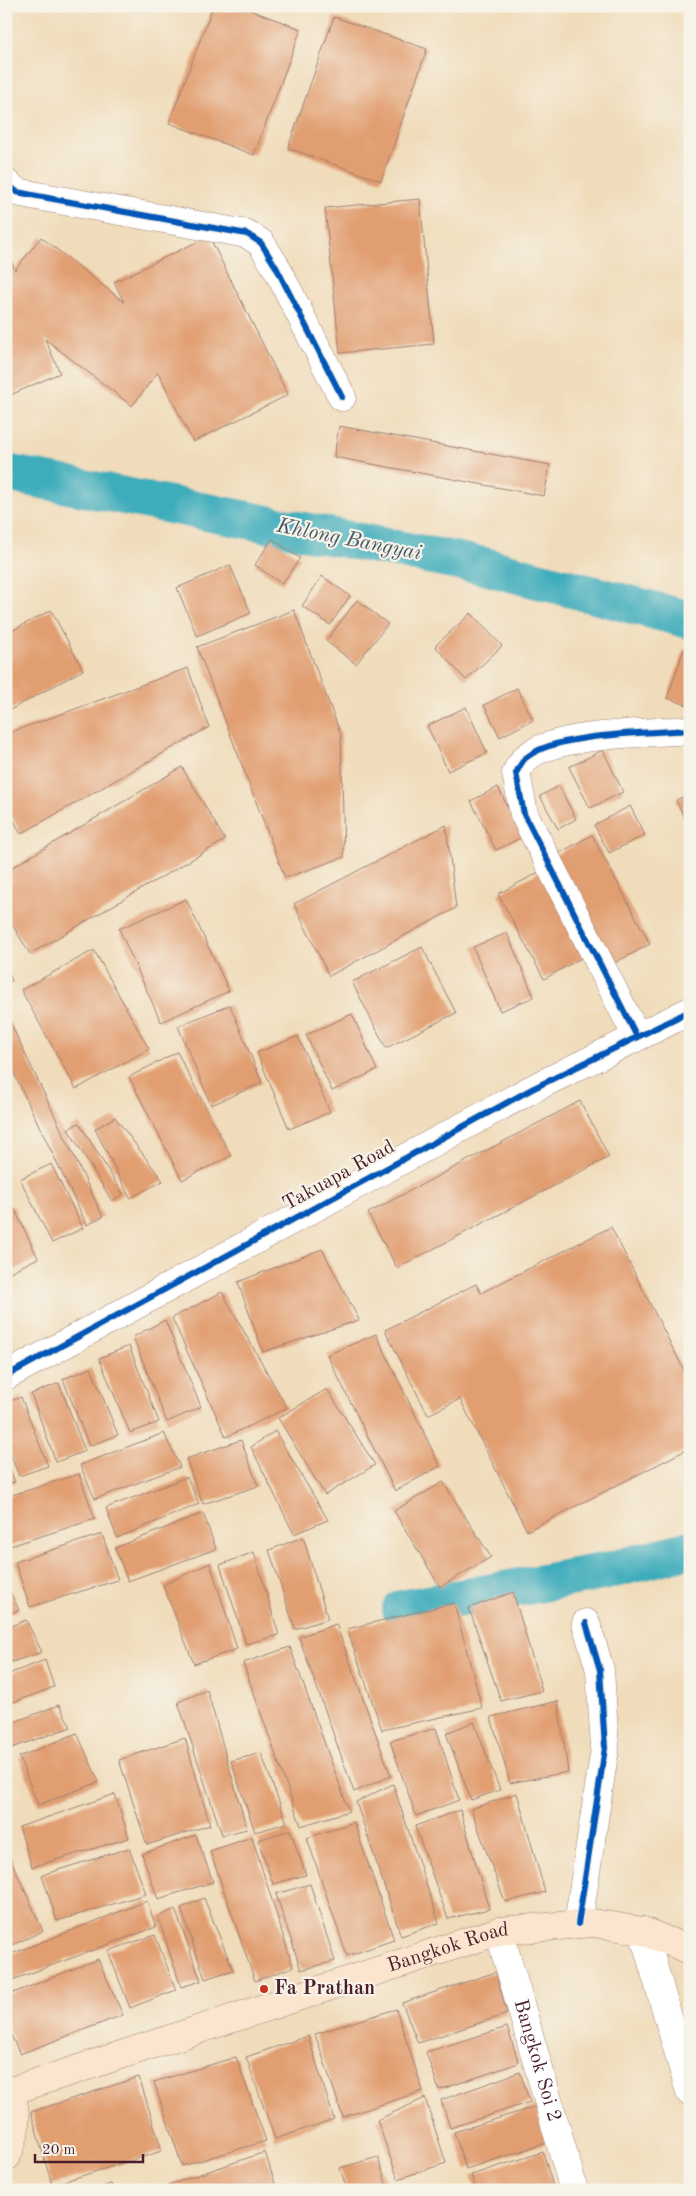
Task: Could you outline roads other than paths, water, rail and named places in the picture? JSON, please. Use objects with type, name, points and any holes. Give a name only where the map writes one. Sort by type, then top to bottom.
[{"type":"main road","name":"Bangkok Road","points":[[6,2157],[14,2142],[16,2116],[11,2091],[500,1931],[593,1923],[643,1932],[690,1950]]},
{"type":"street","points":[[6,183],[16,192],[248,234],[261,243],[276,267],[342,397]]},
{"type":"street","points":[[637,1037],[524,814],[516,773],[526,757],[542,748],[581,739],[690,730]]},
{"type":"street","name":"Takuapa Road","points":[[6,1376],[524,1094],[690,1011]]},
{"type":"street","points":[[578,1924],[605,1748],[600,1670],[586,1623]]},
{"type":"street","name":"Bangkok Soi 2","points":[[500,1931],[574,2190]]},
{"type":"street","points":[[643,1932],[690,2092]]},
{"type":"waterway","name":"Khlong Bangyai","points":[[6,473],[484,566],[690,620]]},
{"type":"waterway","points":[[401,1609],[607,1571],[690,1549]]},
{"type":"place","name":"Fa Prathan","points":[[264,1989]]}]
